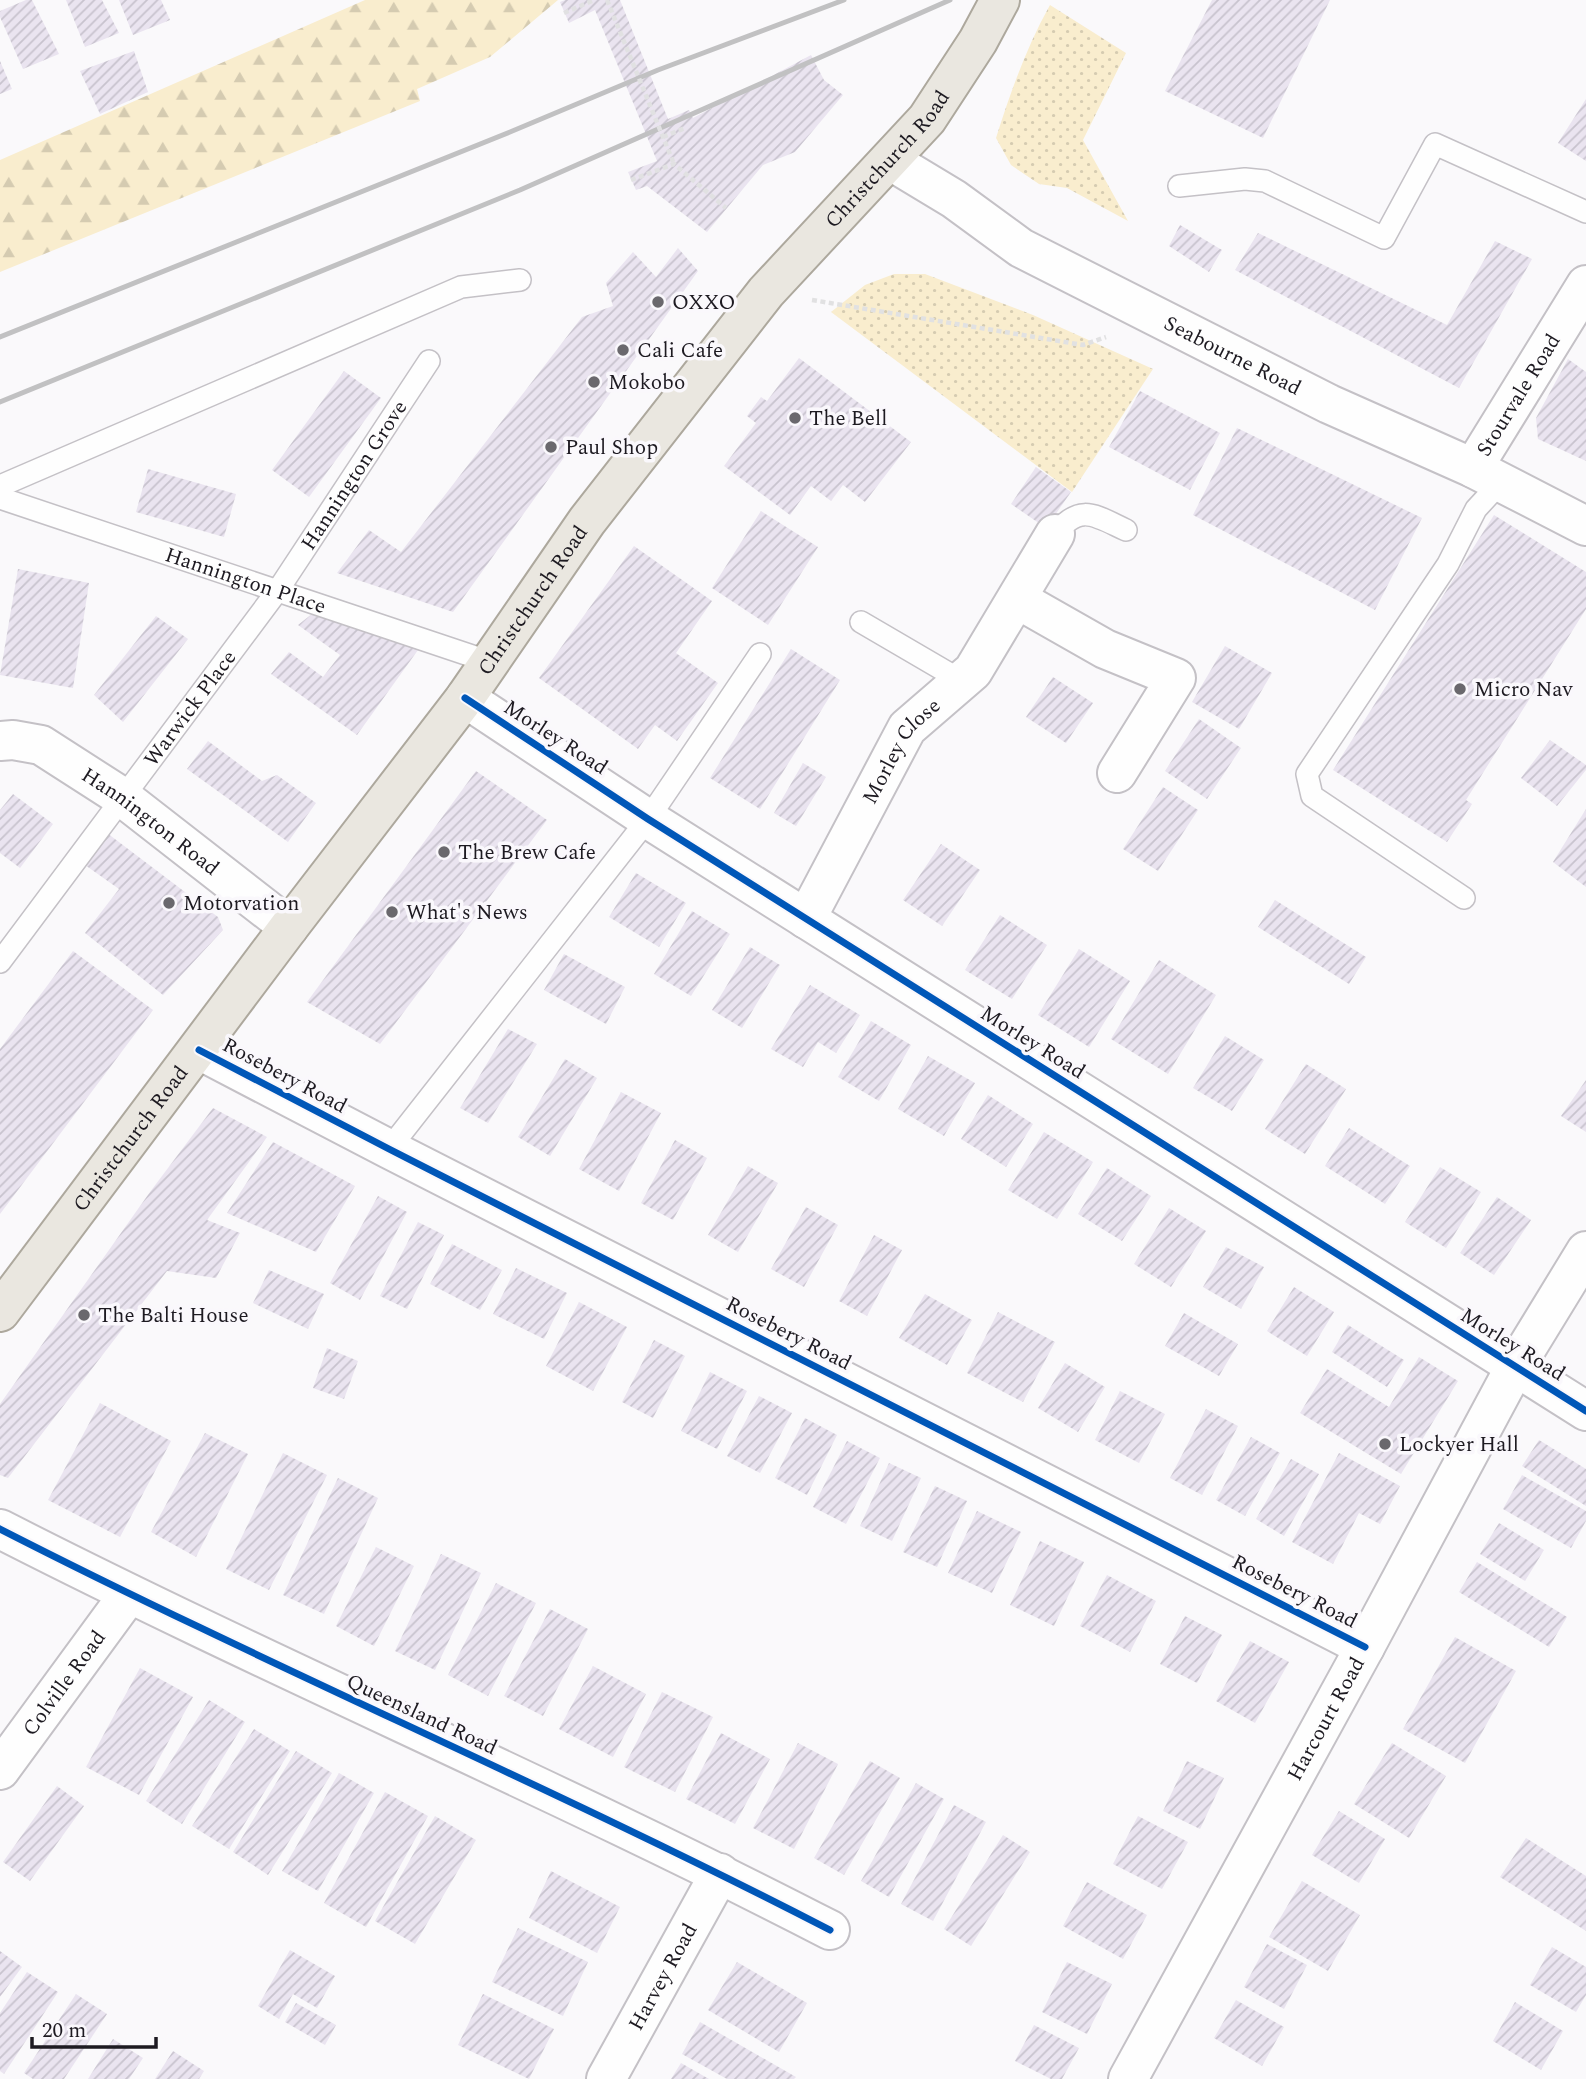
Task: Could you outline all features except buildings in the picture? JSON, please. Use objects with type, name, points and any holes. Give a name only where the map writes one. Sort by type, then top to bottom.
[{"type":"main road","name":"Christchurch Road","points":[[0,1312],[465,698],[587,521],[766,292],[891,161],[927,119],[978,41],[1000,0]]},
{"type":"street","name":"Seabourne Road","points":[[891,161],[954,199],[1021,248],[1329,404],[1487,476],[1586,526]]},
{"type":"street","name":"Stourvale Road","points":[[1487,476],[1586,285]]},
{"type":"street","name":"Morley Close","points":[[806,919],[907,728],[974,671],[1055,534]]},
{"type":"street","points":[[1017,598],[1105,649],[1176,678],[1118,773]]},
{"type":"street","name":"Morley Road","points":[[465,698],[648,819],[1586,1411]]},
{"type":"street","name":"Hannington Road","points":[[0,741],[13,740],[41,745],[122,797],[289,927]]},
{"type":"street","name":"Rosebery Road","points":[[199,1049],[389,1149],[1365,1647]]},
{"type":"street","name":"Harcourt Road","points":[[1128,2079],[1515,1367],[1586,1251]]},
{"type":"street","name":"Queensland Road","points":[[0,1529],[129,1594],[720,1873],[830,1930]]},
{"type":"street","name":"Colville Road","points":[[0,1770],[129,1594]]},
{"type":"street","name":"Harvey Road","points":[[606,2079],[720,1873]]},
{"type":"lane","points":[[1179,186],[1234,180],[1265,181],[1384,237],[1435,144],[1586,212]]},
{"type":"lane","points":[[0,486],[461,287],[520,280]]},
{"type":"lane","name":"Hannington Grove","points":[[278,590],[429,361]]},
{"type":"lane","points":[[1464,898],[1312,796],[1307,774],[1448,564],[1476,509],[1487,476]]},
{"type":"lane","name":"Hannington Place","points":[[0,498],[490,662]]},
{"type":"lane","points":[[1055,534],[1067,519],[1091,514],[1126,530]]},
{"type":"lane","name":"Warwick Place","points":[[0,962],[278,590]]},
{"type":"lane","points":[[861,622],[962,681]]},
{"type":"lane","points":[[389,1149],[648,819],[760,654]]},
{"type":"path","points":[[564,13],[594,0]]},
{"type":"path","points":[[607,0],[674,164],[726,208]]},
{"type":"path","points":[[663,137],[685,128]]},
{"type":"path","points":[[631,180],[674,164]]},
{"type":"path","points":[[766,292],[1083,345],[1160,318]]},
{"type":"green space","points":[[365,0],[558,0],[490,57],[417,89],[420,101],[0,272],[0,160]]},
{"type":"green space","points":[[1050,5],[1126,53],[1083,140],[1128,221],[1067,188],[1039,184],[1011,165],[996,138],[1020,70]]},
{"type":"green space","points":[[894,274],[925,274],[1033,315],[1153,369],[1072,492],[831,312],[865,285]]},
{"type":"railway","points":[[0,337],[658,70],[844,0]]},
{"type":"railway","points":[[0,402],[520,190],[950,0]]},
{"type":"cycle path","points":[[465,698],[648,819],[1586,1411]]},
{"type":"cycle path","points":[[199,1050],[1365,1647]]},
{"type":"cycle path","points":[[0,1529],[207,1631],[624,1828],[830,1930]]},
{"type":"place","name":"OXXO","points":[[658,302]]},
{"type":"place","name":"Cali Cafe","points":[[623,350]]},
{"type":"place","name":"Mokobo","points":[[594,382]]},
{"type":"place","name":"The Bell","points":[[795,418]]},
{"type":"place","name":"Paul Shop","points":[[551,447]]},
{"type":"place","name":"Micro Nav","points":[[1460,689]]},
{"type":"place","name":"The Brew Cafe","points":[[444,852]]},
{"type":"place","name":"Motorvation","points":[[169,903]]},
{"type":"place","name":"What's News","points":[[392,912]]},
{"type":"place","name":"The Balti House","points":[[84,1315]]},
{"type":"place","name":"Lockyer Hall","points":[[1385,1444]]}]
